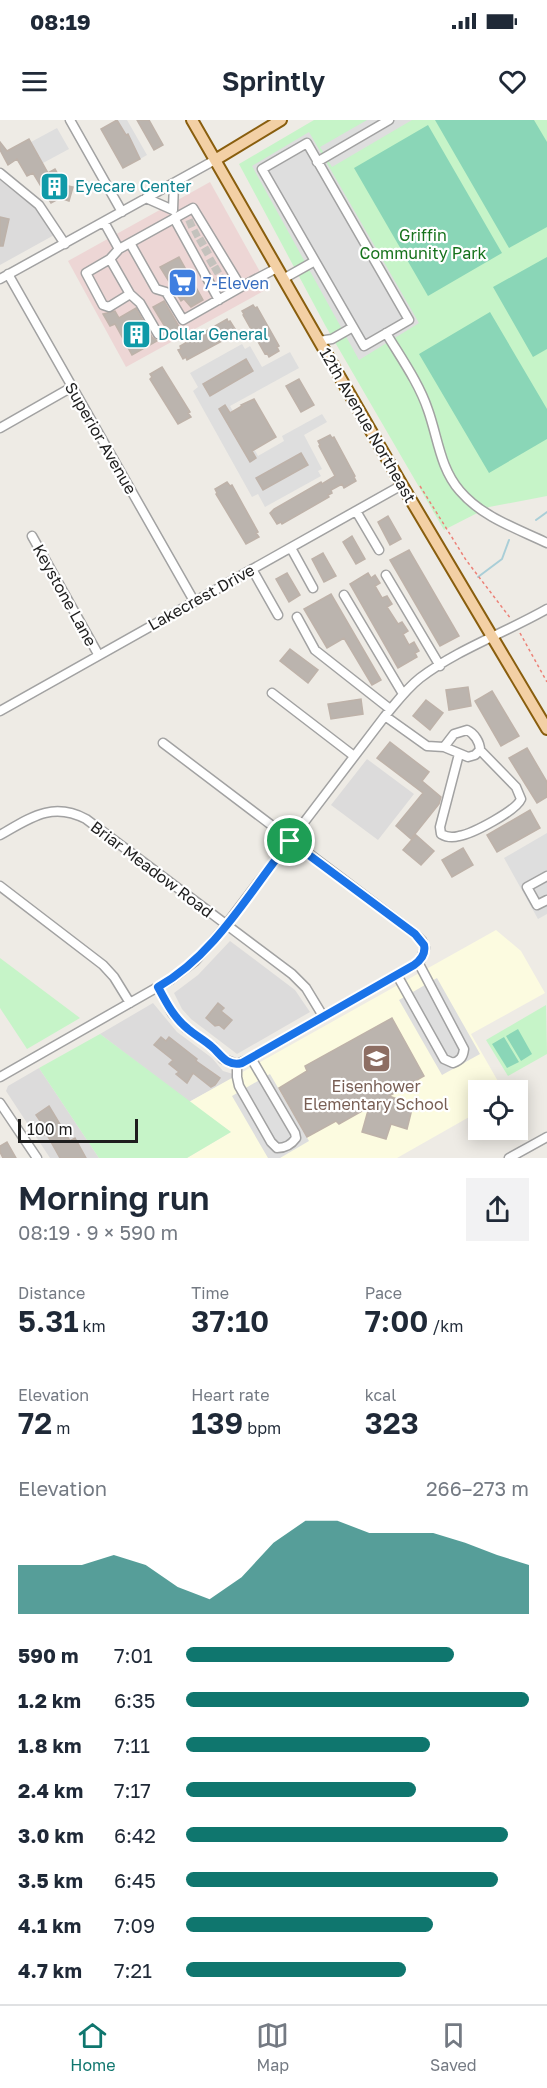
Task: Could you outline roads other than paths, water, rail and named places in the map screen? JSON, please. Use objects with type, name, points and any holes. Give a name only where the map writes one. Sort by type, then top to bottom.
[{"type":"main road","name":"12th Avenue Northeast","points":[[192,120],[402,484],[547,729]]},
{"type":"main road","points":[[214,160],[281,120]]},
{"type":"street","points":[[70,120],[122,212]]},
{"type":"street","points":[[317,162],[389,120]]},
{"type":"street","points":[[307,143],[409,320],[364,346],[315,261],[262,169],[307,143]]},
{"type":"street","points":[[4,277],[214,160]]},
{"type":"street","points":[[0,173],[39,205],[65,244]]},
{"type":"street","points":[[174,183],[175,215]]},
{"type":"street","points":[[146,198],[190,224],[222,279],[241,287]]},
{"type":"street","points":[[130,294],[109,307],[103,304],[86,273],[110,259],[119,249],[175,215],[193,208],[190,224],[222,279],[219,300]]},
{"type":"street","points":[[104,222],[119,249]]},
{"type":"street","points":[[130,243],[156,289],[165,292],[183,320],[277,268]]},
{"type":"street","points":[[110,259],[130,294],[140,303],[158,334]]},
{"type":"street","points":[[283,279],[315,261]]},
{"type":"street","name":"Superior Avenue","points":[[4,277],[72,387],[194,601]]},
{"type":"street","points":[[319,341],[332,339],[353,327]]},
{"type":"street","points":[[387,333],[420,391],[428,409],[439,452],[447,471],[460,491],[492,516],[547,543]]},
{"type":"street","points":[[0,428],[72,387]]},
{"type":"street","name":"Lakecrest Drive","points":[[1,707],[291,548],[402,484]]},
{"type":"street","points":[[356,511],[378,550]]},
{"type":"street","name":"Keystone Lane","points":[[32,536],[99,654]]},
{"type":"street","points":[[291,548],[313,588]]},
{"type":"street","points":[[252,569],[278,615]]},
{"type":"street","points":[[386,575],[440,666]]},
{"type":"street","points":[[344,596],[403,694]]},
{"type":"street","points":[[0,1077],[188,968],[226,925],[403,694],[419,679],[440,666],[547,609]]},
{"type":"street","points":[[297,617],[315,650],[423,744],[434,748],[444,747],[464,757],[472,757],[480,750]]},
{"type":"street","points":[[272,693],[354,756]]},
{"type":"street","points":[[444,747],[454,734],[467,730],[473,734],[480,750],[516,787],[520,799],[515,807],[469,833],[446,837],[441,834],[440,827],[459,754]]},
{"type":"street","points":[[158,987],[172,1013],[186,1028],[213,1047],[224,1059],[237,1064],[397,975],[418,962],[425,948],[415,934],[163,743]]},
{"type":"street","name":"Briar Meadow Road","points":[[0,836],[30,819],[51,811],[70,812],[86,819],[300,982],[323,1016]]},
{"type":"street","points":[[547,876],[527,887],[537,906],[547,900]]},
{"type":"street","points":[[0,886],[103,965],[114,976],[130,1003]]},
{"type":"street","points":[[397,975],[444,1059],[453,1063],[459,1061],[464,1049],[418,962]]},
{"type":"street","points":[[237,1064],[239,1086],[271,1142],[277,1148],[283,1148],[293,1143],[296,1138],[295,1133],[251,1058]]},
{"type":"street","points":[[0,1103],[37,1158]]},
{"type":"street","points":[[509,1158],[547,1137]]},
{"type":"waterway","points":[[536,520],[547,512]]},
{"type":"waterway","points":[[478,577],[502,559],[509,540]]},
{"type":"tunnel","points":[[187,225],[194,222]]},
{"type":"tunnel","points":[[193,235],[199,232]]},
{"type":"tunnel","points":[[198,244],[205,240]]},
{"type":"tunnel","points":[[203,253],[210,249]]},
{"type":"tunnel","points":[[208,264],[215,260]]},
{"type":"tunnel","points":[[213,272],[220,268]]},
{"type":"tunnel","points":[[218,281],[225,277]]},
{"type":"place","name":"Eyecare Center","points":[[54,186]]},
{"type":"place","name":"7-Eleven","points":[[182,283]]},
{"type":"place","name":"Dollar General","points":[[137,334]]},
{"type":"place","name":"Eisenhower Elementary School","points":[[376,1058]]},
{"type":"park label","name":"Griffin Community Park","points":[[423,244]]}]
